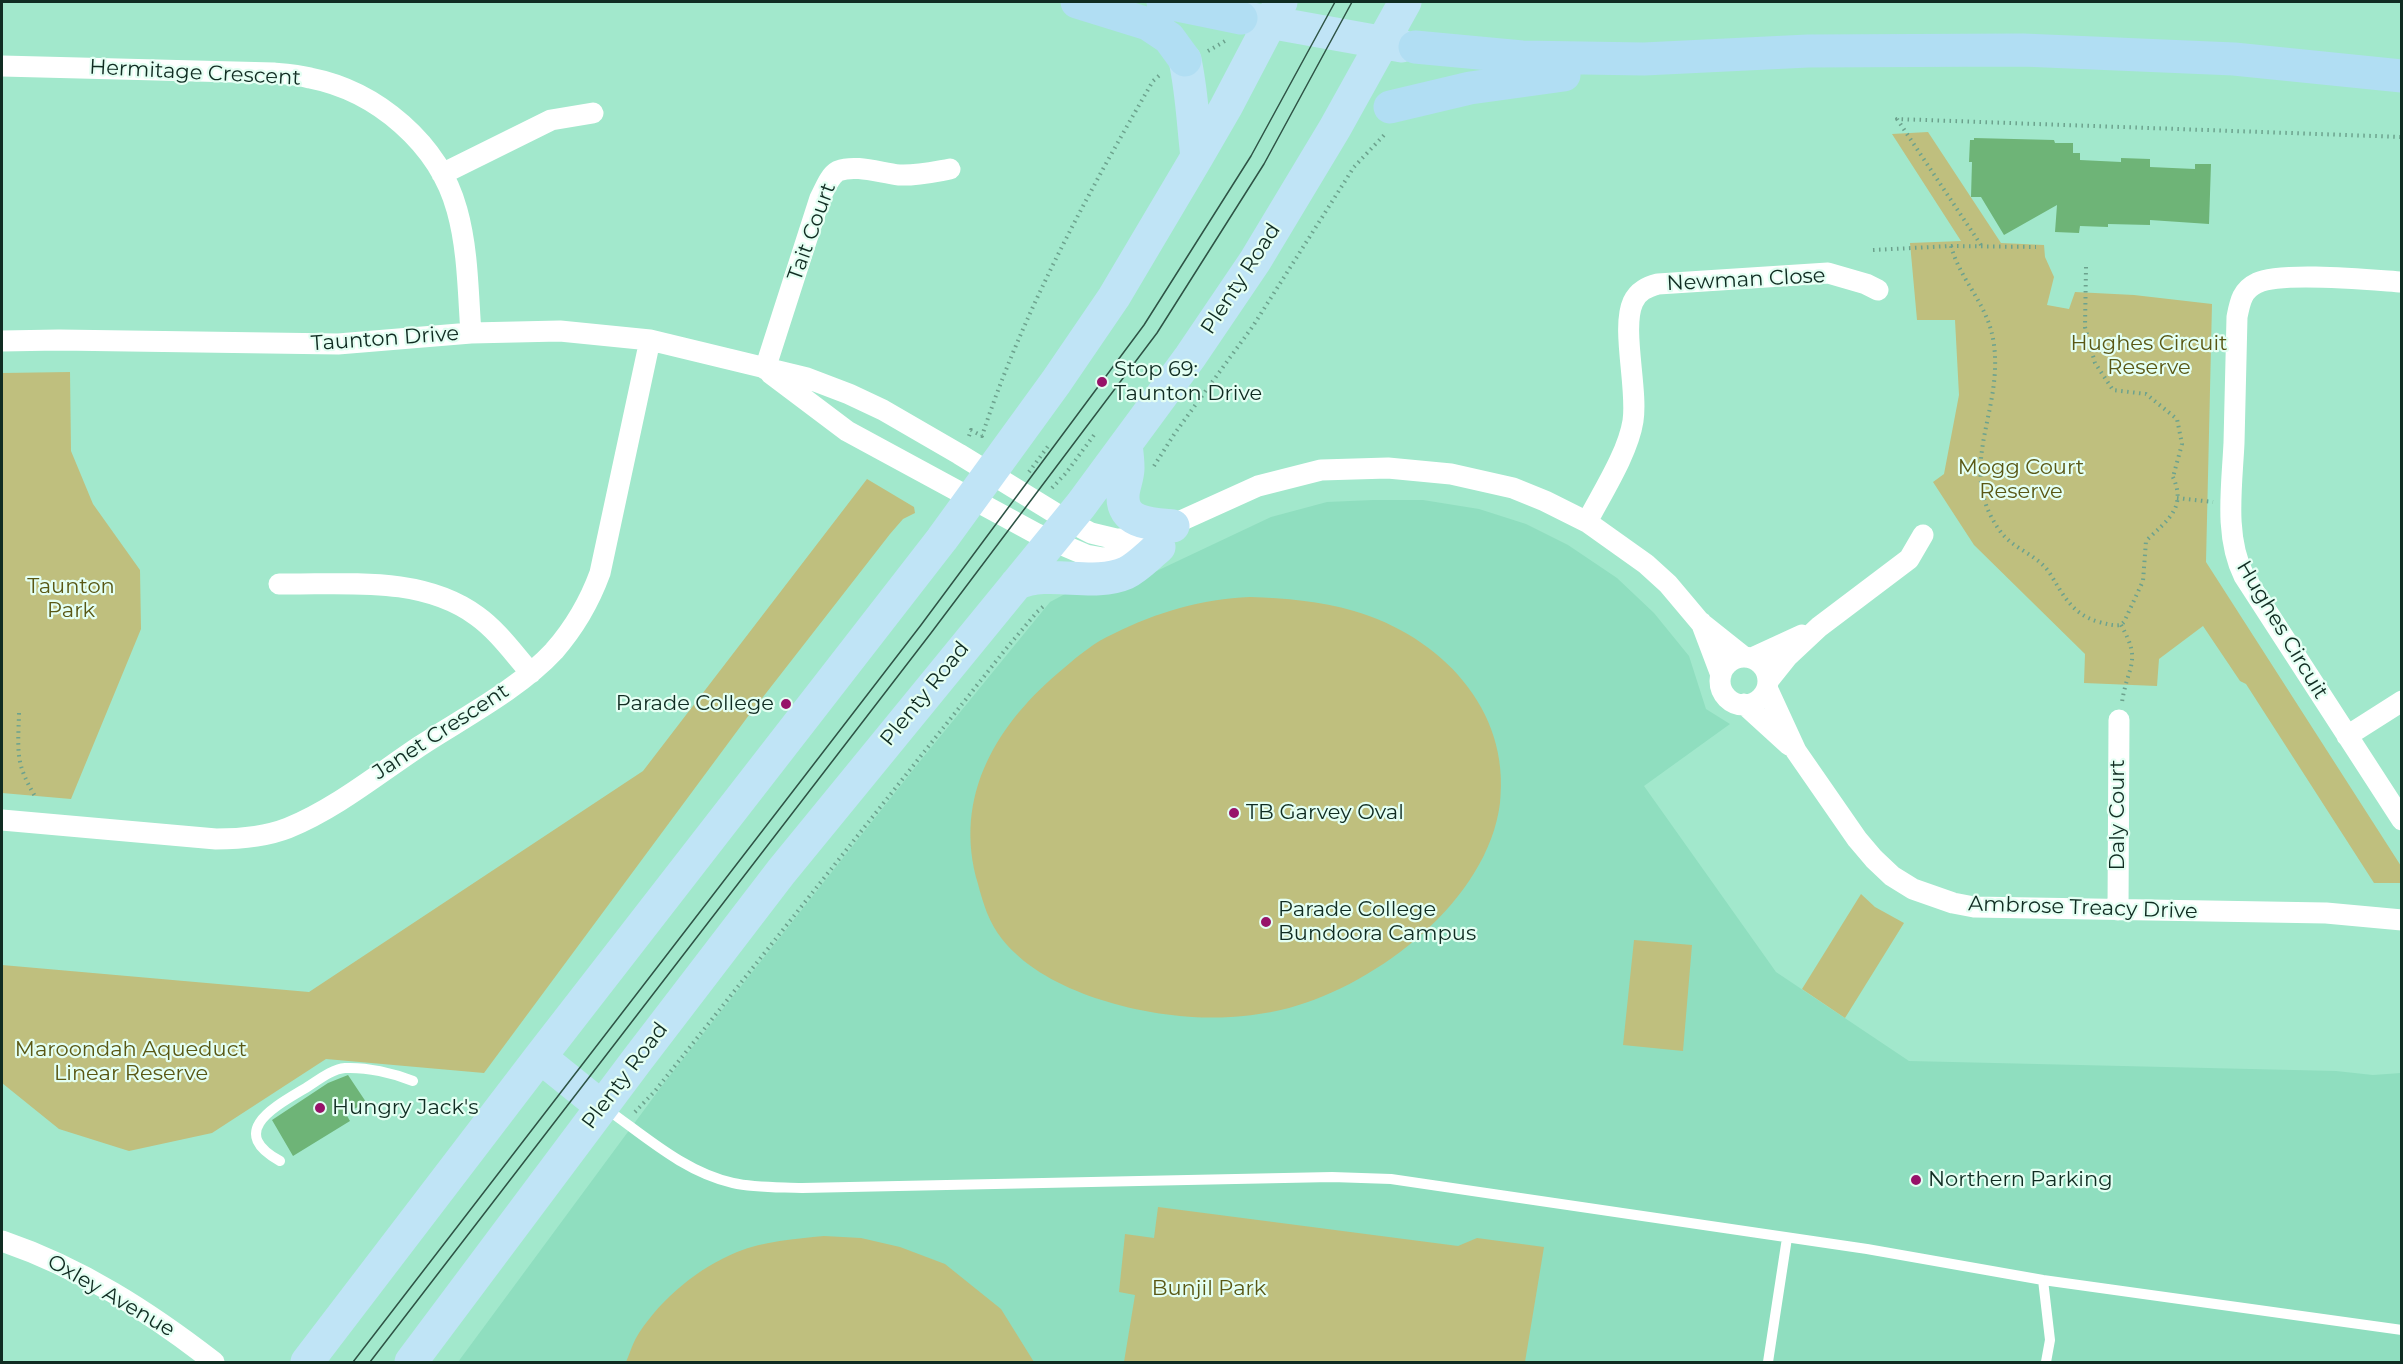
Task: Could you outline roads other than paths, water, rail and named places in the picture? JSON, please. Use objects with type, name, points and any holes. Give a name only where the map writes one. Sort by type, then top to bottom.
[{"type":"highway","points":[[1077,2],[1148,24],[1169,38],[1185,60],[1191,89],[1197,157]]},
{"type":"highway","points":[[1163,2],[1264,13],[1382,44],[1522,57],[1644,60],[1808,51],[2035,51],[2234,59],[2402,76]]},
{"type":"highway","name":"Plenty Road","points":[[411,1362],[614,1115],[819,822],[1060,531],[1126,445],[1190,357],[1250,268],[1335,128],[1405,2]]},
{"type":"highway","points":[[307,1362],[981,485],[1114,297],[1226,107],[1264,13]]},
{"type":"highway","points":[[1335,128],[1390,107],[1470,88],[1527,79],[1808,51]]},
{"type":"highway","points":[[1016,584],[1030,578],[1098,579],[1124,574],[1133,569],[1166,536],[1148,524],[1136,520],[1128,513],[1122,496],[1128,467],[1126,445]]},
{"type":"highway","points":[[540,1057],[614,1115]]},
{"type":"street","name":"Hermitage Crescent","points":[[2,66],[274,73],[312,78],[347,90],[383,109],[408,129],[442,174],[457,208],[463,236],[471,333]]},
{"type":"street","points":[[442,174],[551,120],[593,113]]},
{"type":"street","name":"Tait Court","points":[[765,369],[820,198],[830,178],[837,172],[847,170],[868,170],[899,175],[950,169]]},
{"type":"street","name":"Newman Close","points":[[1587,522],[1621,454],[1633,422],[1634,397],[1629,320],[1633,300],[1639,292],[1658,284],[1828,273],[1878,290]]},
{"type":"street","name":"Hughes Circuit","points":[[2402,282],[2286,277],[2257,283],[2247,290],[2240,300],[2237,317],[2232,503],[2233,538],[2239,566],[2402,820]]},
{"type":"street","name":"Taunton Drive","points":[[2,341],[338,344],[471,333],[560,331],[650,340],[807,378],[849,394],[883,410],[959,454],[981,485]]},
{"type":"street","name":"Janet Crescent","points":[[2,820],[216,839],[242,839],[286,828],[309,818],[341,798],[531,674],[576,626],[600,573],[650,340]]},
{"type":"street","name":"Taunton Drive","points":[[765,369],[847,431],[944,482],[981,485]]},
{"type":"street","points":[[981,485],[1015,523],[1060,531],[1091,533],[1116,539],[1166,536],[1258,486],[1321,470],[1418,470],[1451,474],[1513,488],[1587,522],[1646,564],[1668,584],[1700,622],[1763,667],[1767,684]]},
{"type":"street","points":[[981,485],[1060,531]]},
{"type":"street","points":[[1700,622],[1721,675],[1725,695],[1731,700],[1744,704],[1758,700],[1788,656],[1819,627],[1908,559],[1923,535]]},
{"type":"street","points":[[279,584],[386,586],[434,594],[477,616],[498,635],[531,674]]},
{"type":"street","points":[[1721,675],[1730,662],[1748,658],[1819,627]]},
{"type":"street","name":"Ambrose Treacy Drive","points":[[1767,684],[1796,751],[1857,839],[1892,876],[1913,890],[1974,907],[2326,913],[2402,920]]},
{"type":"street","points":[[2347,736],[2402,701]]},
{"type":"street","name":"Ambrose Treacy Drive","points":[[1744,704],[1796,751]]},
{"type":"street","name":"Daly Court","points":[[2118,910],[2119,720]]},
{"type":"street","name":"Oxley Avenue","points":[[2,1241],[38,1253],[84,1275],[170,1328],[214,1362]]},
{"type":"lane","points":[[280,1161],[261,1149],[258,1142],[256,1132],[269,1110],[336,1070],[366,1070],[398,1075],[413,1081]]},
{"type":"lane","points":[[614,1115],[683,1163],[711,1177],[734,1184],[802,1188],[1364,1177],[1392,1179],[1787,1238],[2043,1280],[2402,1330]]},
{"type":"lane","points":[[1768,1362],[1787,1238]]},
{"type":"lane","points":[[2043,1280],[2050,1340],[2046,1362]]},
{"type":"tram line","points":[[353,1362],[921,625],[1144,325],[1251,156],[1335,2]]},
{"type":"tram line","points":[[370,1362],[931,633],[1157,333],[1264,164],[1352,2]]},
{"type":"place","name":"Stop 69: Taunton Drive","points":[[1102,382]]},
{"type":"place","name":"Parade College","points":[[786,704]]},
{"type":"place","name":"TB Garvey Oval","points":[[1234,813]]},
{"type":"place","name":"Parade College Bundoora Campus","points":[[1266,922]]},
{"type":"place","name":"Hungry Jack's","points":[[320,1108]]},
{"type":"place","name":"Northern Parking","points":[[1916,1180]]},
{"type":"park label","name":"Hughes Circuit Reserve","points":[[2149,356]]},
{"type":"park label","name":"Mogg Court Reserve","points":[[2021,480]]},
{"type":"park label","name":"Taunton Park","points":[[71,599]]},
{"type":"park label","name":"Maroondah Aqueduct Linear Reserve","points":[[131,1062]]},
{"type":"park label","name":"Bunjil Park","points":[[1209,1289]]}]
